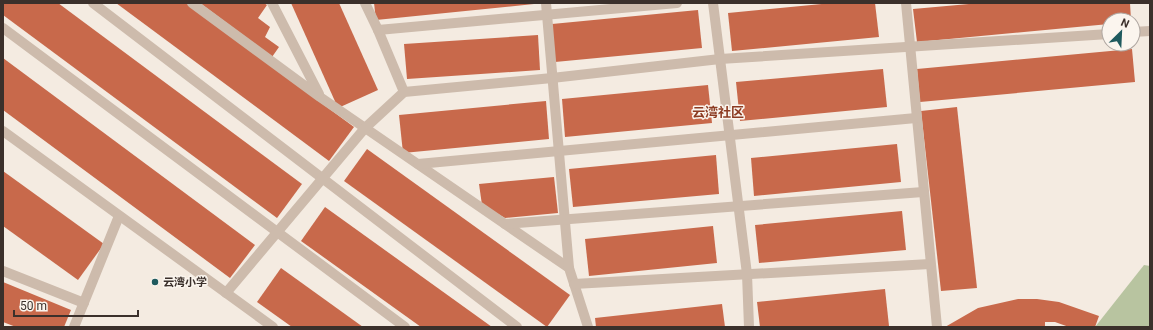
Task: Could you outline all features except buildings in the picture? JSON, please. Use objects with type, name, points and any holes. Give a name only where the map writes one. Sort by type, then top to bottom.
[{"type":"street","points":[[93,3],[517,327]]},
{"type":"street","points":[[192,3],[320,97],[569,268]]},
{"type":"street","points":[[272,3],[320,97]]},
{"type":"street","points":[[365,3],[404,92]]},
{"type":"street","points":[[546,3],[569,268],[588,327]]},
{"type":"street","points":[[378,30],[677,3]]},
{"type":"street","points":[[713,3],[747,274],[749,327]]},
{"type":"street","points":[[906,3],[937,327]]},
{"type":"street","points":[[3,28],[405,327]]},
{"type":"street","points":[[226,293],[365,128],[404,92],[552,78],[720,59],[1101,35]]},
{"type":"street","points":[[418,164],[916,118]]},
{"type":"street","points":[[3,131],[273,327]]},
{"type":"street","points":[[505,224],[923,192]]},
{"type":"street","points":[[74,327],[119,216]]},
{"type":"street","points":[[574,284],[930,264]]},
{"type":"street","points":[[3,271],[84,303]]},
{"type":"green space","points":[[1144,265],[1150,266],[1150,327],[1095,327]]},
{"type":"place","name":"云湾小学","points":[[155,282]]},
{"type":"district","name":"云湾社区","points":[[718,112]]}]
